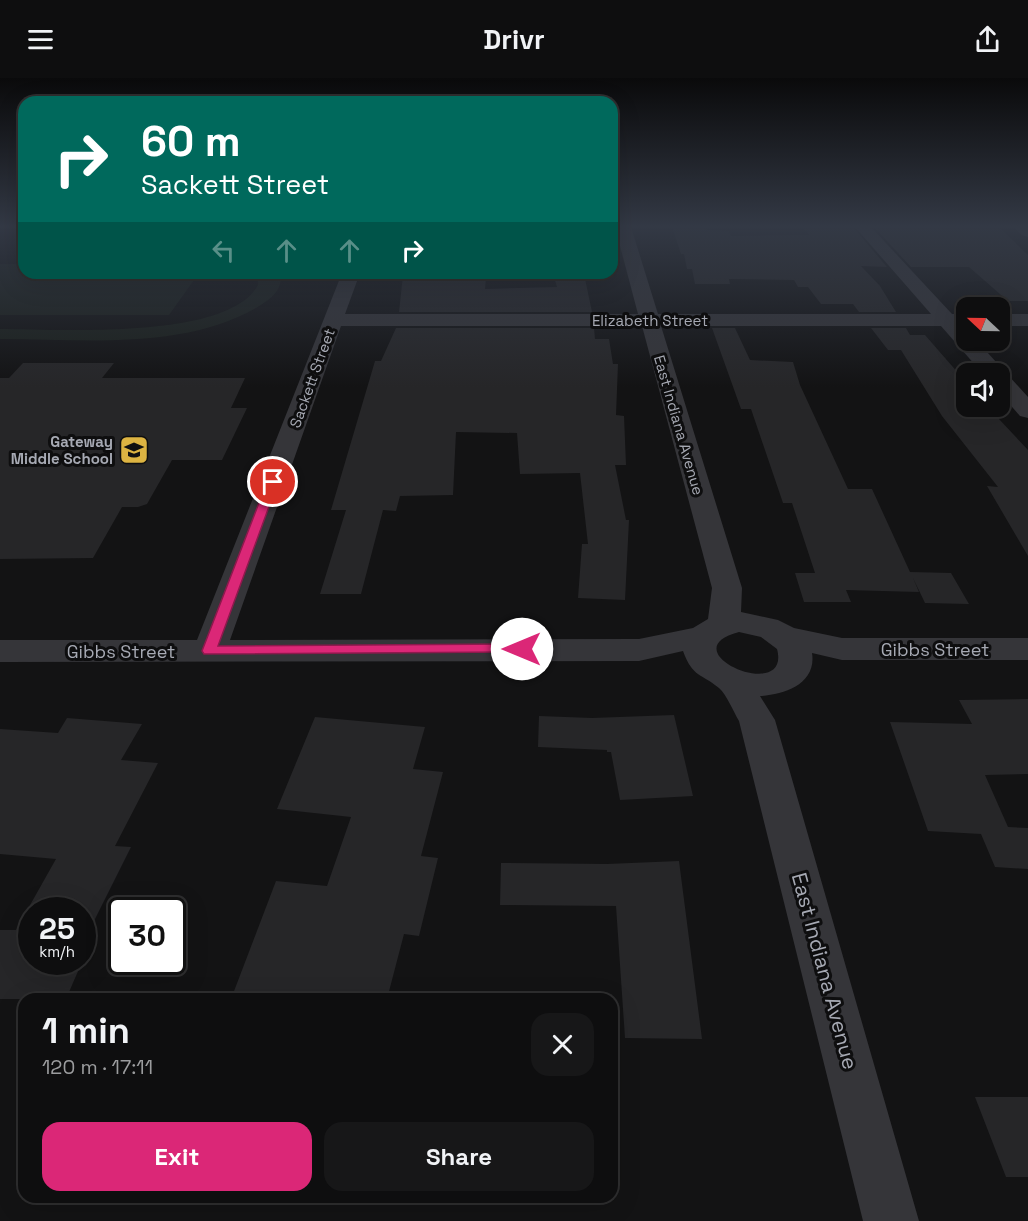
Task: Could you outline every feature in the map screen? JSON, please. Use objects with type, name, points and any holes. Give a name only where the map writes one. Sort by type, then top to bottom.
[{"type":"street","name":"Sackett Street","points":[[209,651],[348,280]]},
{"type":"street","name":"East Indiana Avenue","points":[[638,280],[727,588],[724,646],[776,691],[891,1221]]},
{"type":"street","points":[[917,280],[956,319]]},
{"type":"street","name":"Elizabeth Street","points":[[333,320],[956,320]]},
{"type":"street","points":[[1010,320],[1028,320]]},
{"type":"street","points":[[1010,391],[1028,411]]},
{"type":"street","name":"Gibbs Street","points":[[0,651],[639,650],[724,646],[771,629],[785,637],[842,649],[1028,649]]},
{"type":"street","points":[[776,691],[798,658],[794,647],[785,637]]},
{"type":"street","name":"Gibbs Street","points":[[776,691],[842,649]]},
{"type":"shaded area","points":[[0,280],[194,280],[169,315],[0,315]]},
{"type":"shaded area","points":[[258,280],[281,280],[279,288],[273,296],[261,305],[232,320],[200,330],[134,339],[0,339],[0,329],[99,330],[178,324],[213,315],[241,303],[258,285]]},
{"type":"building","points":[[402,280],[486,280],[485,289],[557,287],[555,280],[585,280],[592,312],[399,312]]},
{"type":"building","points":[[694,280],[729,280],[730,284],[695,284]]},
{"type":"building","points":[[794,280],[875,280],[896,312],[859,312],[853,304],[821,304],[808,287],[798,287]]},
{"type":"building","points":[[984,280],[1028,280],[1028,301],[1010,301],[1010,297],[1003,297]]},
{"type":"building","points":[[396,328],[594,328],[595,339],[609,339],[613,364],[618,364],[616,415],[624,416],[626,465],[615,465],[626,520],[629,520],[625,600],[578,598],[582,544],[588,544],[580,473],[520,474],[517,433],[456,432],[453,495],[400,496],[396,511],[383,510],[361,594],[320,594],[346,510],[331,510],[375,361],[381,361]]},
{"type":"building","points":[[712,328],[735,328],[750,360],[793,362],[800,385],[848,489],[872,489],[910,572],[951,573],[969,604],[925,603],[913,578],[919,592],[846,590],[851,602],[804,602],[795,573],[815,573],[792,503],[783,503],[751,409],[741,409]]},
{"type":"building","points":[[871,328],[906,328],[910,335],[925,335],[956,371],[956,417],[998,418],[1028,450],[1028,556],[987,486],[998,487],[942,416],[901,350],[888,350]]},
{"type":"building","points":[[23,363],[114,363],[102,378],[245,378],[231,408],[247,408],[222,460],[172,460],[147,504],[138,507],[122,507],[93,558],[0,559],[0,378],[9,378]]},
{"type":"building","points":[[1028,699],[1028,774],[985,775],[1008,827],[1028,828],[1028,869],[995,867],[981,834],[928,831],[890,722],[972,724],[959,700]]},
{"type":"building","points":[[674,715],[693,796],[620,800],[611,752],[538,747],[539,716],[592,718]]},
{"type":"building","points":[[315,717],[425,727],[413,769],[443,772],[421,856],[438,858],[419,936],[404,934],[389,993],[233,993],[276,881],[327,886],[351,817],[277,809]]},
{"type":"building","points":[[67,718],[142,724],[121,760],[158,763],[115,846],[131,847],[96,917],[96,897],[35,897],[56,859],[0,854],[0,729],[58,733]]},
{"type":"building","points":[[679,861],[702,1039],[625,1038],[616,906],[500,905],[501,863],[607,864]]},
{"type":"building","points":[[18,926],[18,975],[76,975],[69,993],[18,993],[18,999],[0,999],[0,930],[16,930]]},
{"type":"building","points":[[975,1097],[1028,1097],[1028,1177],[1006,1177]]},
{"type":"place","name":"Gateway Middle School","points":[[134,450]]},
{"type":"route","points":[[273,482],[209,651],[522,649]]}]
